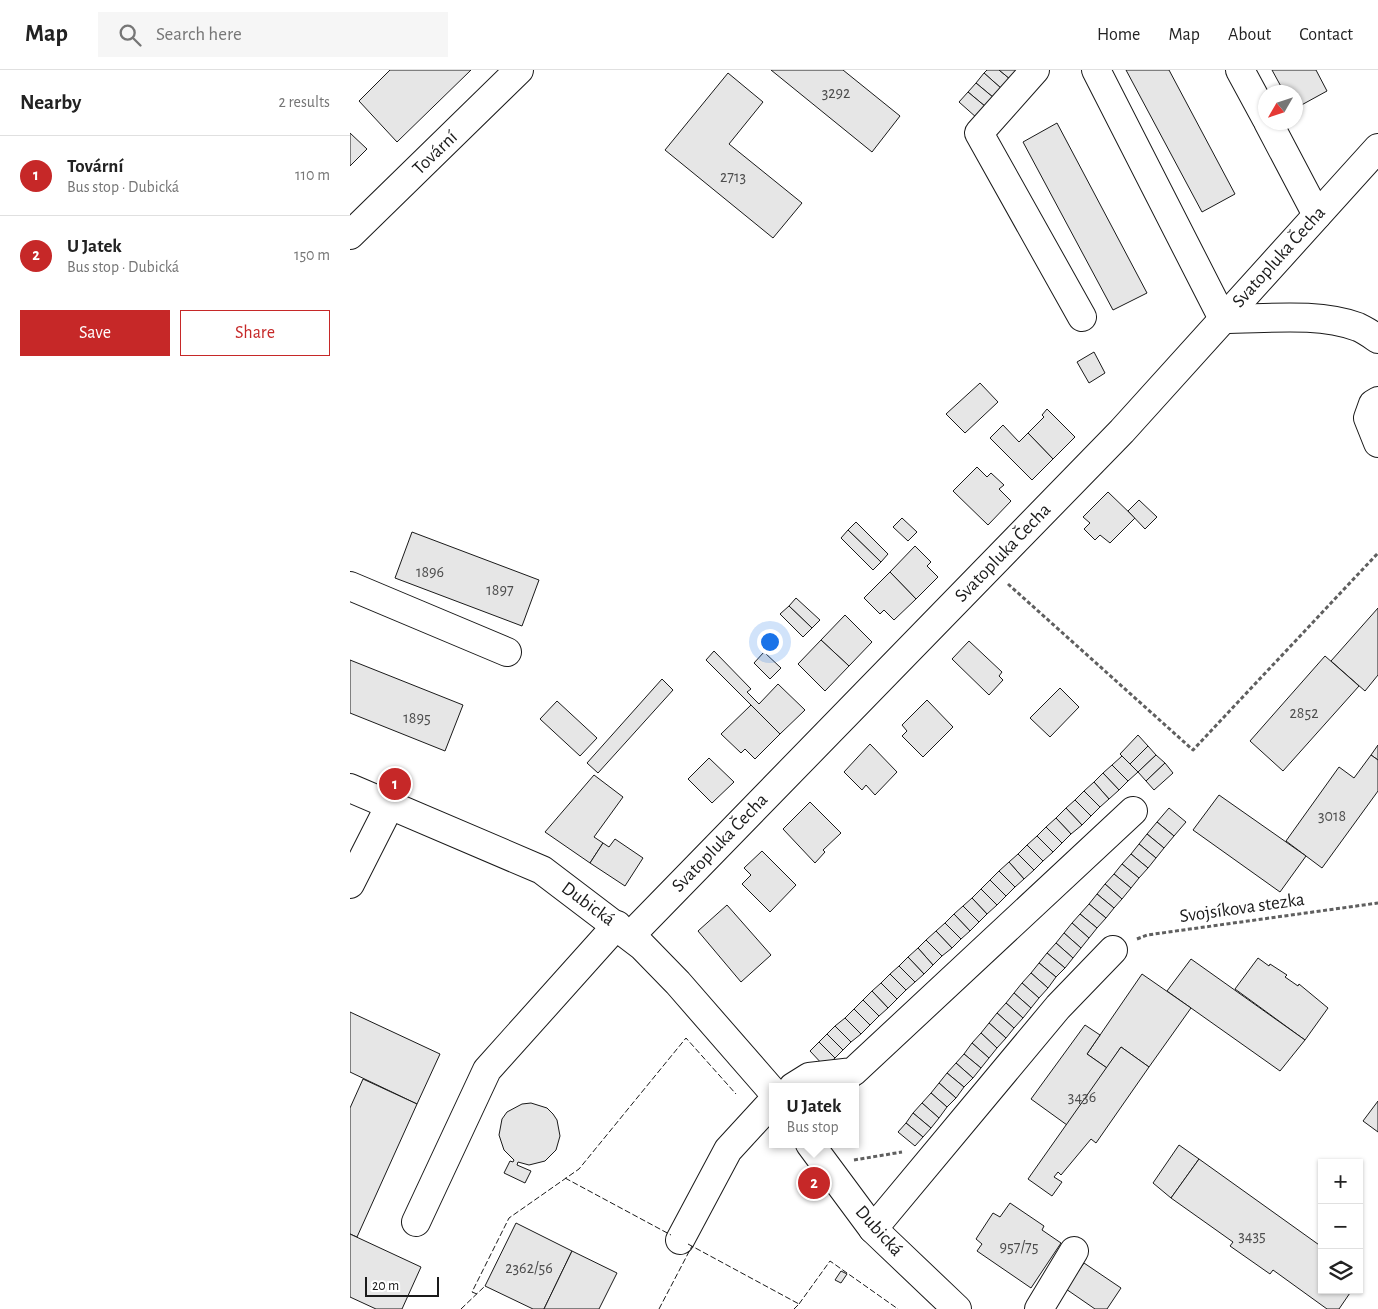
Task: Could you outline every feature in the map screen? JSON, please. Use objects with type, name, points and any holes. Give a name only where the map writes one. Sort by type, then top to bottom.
[{"type":"street","name":"Tovární","points":[[350,235],[519,70]]},
{"type":"street","points":[[1035,70],[979,133],[1082,317]]},
{"type":"street","points":[[1096,70],[1223,318],[1332,321],[1372,328]]},
{"type":"street","points":[[1240,70],[1258,103]]},
{"type":"street","points":[[1272,130],[1317,215]]},
{"type":"street","name":"Svatopluka Čecha","points":[[416,1222],[487,1070],[624,930],[989,567],[1122,431],[1317,215],[1374,157]]},
{"type":"street","points":[[1378,401],[1373,404],[1368,418],[1378,443]]},
{"type":"street","points":[[350,586],[507,652]]},
{"type":"street","name":"Dubická","points":[[350,788],[542,870],[624,930],[678,983],[769,1087]]},
{"type":"street","points":[[350,884],[390,805]]},
{"type":"street","points":[[799,1083],[809,1077],[853,1072],[1133,812]]},
{"type":"street","points":[[873,1229],[1058,1007],[1113,950]]},
{"type":"street","points":[[680,1240],[728,1150],[769,1105]]},
{"type":"street","name":"Dubická","points":[[817,1155],[873,1229],[957,1309]]},
{"type":"street","points":[[1039,1309],[1074,1251]]},
{"type":"path","points":[[989,567],[1193,750],[1378,553]]},
{"type":"path","name":"Svojsíkova stezka","points":[[1113,950],[1147,935],[1378,903]]},
{"type":"path","points":[[817,1155],[903,1152]]},
{"type":"building","points":[[390,70],[471,70],[397,142],[359,101]]},
{"type":"building","points":[[771,70],[843,70],[900,116],[872,152]]},
{"type":"building","points":[[987,70],[999,70],[1010,79],[1002,89],[984,73]]},
{"type":"building","points":[[999,70],[1018,70],[1010,79]]},
{"type":"building","points":[[1126,70],[1169,70],[1235,194],[1202,212]]},
{"type":"building","points":[[1272,70],[1316,70],[1327,91],[1303,104],[1303,85],[1280,85]]},
{"type":"building","points":[[728,73],[763,102],[729,144],[802,203],[773,238],[665,150]]},
{"type":"building","points":[[984,73],[1002,89],[994,98],[976,83]]},
{"type":"building","points":[[976,83],[994,98],[986,107],[968,92]]},
{"type":"building","points":[[968,92],[986,107],[977,118],[959,102]]},
{"type":"building","points":[[1057,123],[1147,293],[1113,310],[1023,142]]},
{"type":"building","points":[[350,133],[367,149],[350,166]]},
{"type":"building","points":[[1094,352],[1105,373],[1089,383],[1077,362]]},
{"type":"building","points":[[980,383],[998,402],[965,433],[946,414]]},
{"type":"building","points":[[1047,409],[1075,437],[1053,459],[1028,433],[1044,417],[1042,415]]},
{"type":"building","points":[[1003,425],[1019,442],[1028,433],[1053,459],[1032,480],[990,438]]},
{"type":"building","points":[[977,467],[987,477],[991,473],[1004,485],[999,489],[1011,501],[988,525],[953,491]]},
{"type":"building","points":[[1108,492],[1135,518],[1110,543],[1100,535],[1095,540],[1084,529],[1090,523],[1083,517]]},
{"type":"building","points":[[1139,500],[1157,517],[1145,529],[1128,511]]},
{"type":"building","points":[[902,518],[917,532],[908,541],[893,527]]},
{"type":"building","points":[[856,522],[888,554],[881,562],[848,530]]},
{"type":"building","points":[[848,530],[881,562],[873,570],[841,538]]},
{"type":"building","points":[[412,532],[539,580],[522,626],[395,578]]},
{"type":"building","points":[[915,546],[931,562],[927,566],[938,577],[916,599],[890,572]]},
{"type":"building","points":[[890,572],[916,599],[894,620],[884,610],[880,614],[864,598]]},
{"type":"building","points":[[796,598],[820,620],[812,628],[789,606]]},
{"type":"building","points":[[789,606],[812,628],[803,637],[780,614]]},
{"type":"building","points":[[1378,608],[1378,675],[1365,691],[1331,661]]},
{"type":"building","points":[[845,615],[872,642],[849,666],[821,640]]},
{"type":"building","points":[[821,640],[849,666],[825,691],[798,664]]},
{"type":"building","points":[[969,641],[1002,672],[999,676],[1003,680],[989,695],[952,659]]},
{"type":"building","points":[[714,651],[751,689],[747,692],[759,704],[778,684],[805,710],[780,734],[706,660]]},
{"type":"building","points":[[764,652],[781,668],[770,679],[754,663]]},
{"type":"building","points":[[1325,656],[1359,686],[1283,771],[1250,741]]},
{"type":"building","points":[[350,660],[463,705],[445,751],[350,713]]},
{"type":"building","points":[[662,679],[673,690],[598,773],[587,763]]},
{"type":"building","points":[[1060,688],[1079,707],[1050,737],[1030,718]]},
{"type":"building","points":[[927,700],[953,727],[923,757],[902,736],[907,731],[902,725]]},
{"type":"building","points":[[557,701],[597,738],[580,756],[540,719]]},
{"type":"building","points":[[751,705],[780,734],[755,759],[745,749],[741,753],[721,734]]},
{"type":"building","points":[[1138,735],[1148,746],[1130,764],[1120,754]]},
{"type":"building","points":[[870,744],[897,772],[875,795],[866,785],[862,790],[844,772]]},
{"type":"building","points":[[1378,745],[1378,760],[1371,755]]},
{"type":"building","points":[[1148,746],[1156,755],[1138,772],[1130,764]]},
{"type":"building","points":[[1156,755],[1165,763],[1146,781],[1138,772]]},
{"type":"building","points":[[1371,755],[1378,760],[1378,791],[1322,868],[1286,841],[1339,767],[1354,778]]},
{"type":"building","points":[[1122,756],[1138,772],[1128,781],[1112,765]]},
{"type":"building","points":[[709,758],[734,782],[712,803],[688,779]]},
{"type":"building","points":[[1165,763],[1173,773],[1154,790],[1146,781]]},
{"type":"building","points":[[1112,765],[1128,781],[1119,790],[1103,773]]},
{"type":"building","points":[[1103,773],[1119,790],[1109,799],[1094,782]]},
{"type":"building","points":[[594,775],[623,797],[594,837],[603,843],[590,863],[545,832]]},
{"type":"building","points":[[1094,782],[1109,799],[1100,807],[1084,791]]},
{"type":"building","points":[[1084,791],[1100,807],[1091,816],[1075,800]]},
{"type":"building","points":[[1219,795],[1306,856],[1280,892],[1193,830]]},
{"type":"building","points":[[1075,800],[1091,816],[1082,825],[1066,808]]},
{"type":"building","points":[[810,802],[841,833],[823,850],[825,852],[815,863],[783,829]]},
{"type":"building","points":[[1066,808],[1082,825],[1071,834],[1056,818]]},
{"type":"building","points":[[1169,808],[1186,822],[1174,836],[1157,822]]},
{"type":"building","points":[[1056,818],[1071,834],[1062,843],[1046,827]]},
{"type":"building","points":[[1157,822],[1174,836],[1164,848],[1147,834]]},
{"type":"building","points":[[1046,827],[1062,843],[1053,852],[1037,836]]},
{"type":"building","points":[[1147,834],[1164,848],[1156,858],[1139,844]]},
{"type":"building","points":[[1037,836],[1053,852],[1043,861],[1027,845]]},
{"type":"building","points":[[615,839],[643,858],[625,886],[590,863],[603,843],[609,847]]},
{"type":"building","points":[[1139,844],[1156,858],[1148,868],[1131,854]]},
{"type":"building","points":[[1027,845],[1043,861],[1034,870],[1018,854]]},
{"type":"building","points":[[762,851],[796,885],[770,912],[742,884],[751,875],[744,868]]},
{"type":"building","points":[[1018,854],[1034,870],[1024,879],[1009,862]]},
{"type":"building","points":[[1131,854],[1148,868],[1139,878],[1122,864]]},
{"type":"building","points":[[1009,862],[1024,879],[1015,887],[999,871]]},
{"type":"building","points":[[1122,864],[1139,878],[1131,888],[1114,874]]},
{"type":"building","points":[[999,871],[1015,887],[1006,896],[990,880]]},
{"type":"building","points":[[1114,874],[1131,888],[1122,899],[1105,884]]},
{"type":"building","points":[[990,880],[1006,896],[997,905],[981,889]]},
{"type":"building","points":[[1105,884],[1122,899],[1114,908],[1097,894]]},
{"type":"building","points":[[981,889],[997,905],[987,914],[972,898]]},
{"type":"building","points":[[1097,894],[1114,908],[1106,918],[1089,904]]},
{"type":"building","points":[[972,898],[987,914],[979,922],[963,906]]},
{"type":"building","points":[[1089,904],[1106,918],[1097,928],[1080,914]]},
{"type":"building","points":[[727,905],[771,955],[741,982],[698,931]]},
{"type":"building","points":[[963,906],[979,922],[970,931],[954,914]]},
{"type":"building","points":[[954,914],[970,931],[961,939],[945,923]]},
{"type":"building","points":[[1080,914],[1097,928],[1089,938],[1072,923]]},
{"type":"building","points":[[945,923],[961,939],[952,948],[936,931]]},
{"type":"building","points":[[1072,923],[1089,938],[1081,948],[1064,933]]},
{"type":"building","points":[[936,931],[952,948],[942,956],[926,940]]},
{"type":"building","points":[[1064,933],[1081,948],[1073,958],[1056,943]]},
{"type":"building","points":[[926,940],[942,956],[933,965],[918,948]]},
{"type":"building","points":[[1056,943],[1073,958],[1065,968],[1047,953]]},
{"type":"building","points":[[918,948],[933,965],[924,974],[908,957]]},
{"type":"building","points":[[1047,953],[1065,968],[1056,977],[1039,963]]},
{"type":"building","points":[[908,957],[924,974],[915,982],[899,966]]},
{"type":"building","points":[[1258,958],[1287,975],[1285,977],[1298,986],[1299,984],[1328,1008],[1305,1040],[1235,989]]},
{"type":"building","points":[[1191,959],[1305,1040],[1280,1071],[1167,991]]},
{"type":"building","points":[[1039,963],[1056,977],[1048,988],[1031,973]]},
{"type":"building","points":[[899,966],[915,982],[906,990],[890,974]]},
{"type":"building","points":[[1031,973],[1048,988],[1039,998],[1022,983]]},
{"type":"building","points":[[890,974],[906,990],[897,999],[881,983]]},
{"type":"building","points":[[1142,974],[1191,1008],[1149,1067],[1121,1047],[1107,1068],[1087,1054]]},
{"type":"building","points":[[881,983],[897,999],[888,1008],[872,991]]},
{"type":"building","points":[[1022,983],[1039,998],[1031,1008],[1014,993]]},
{"type":"building","points":[[872,991],[888,1008],[879,1016],[863,1000]]},
{"type":"building","points":[[1014,993],[1031,1008],[1023,1018],[1006,1003]]},
{"type":"building","points":[[863,1000],[879,1016],[870,1025],[854,1009]]},
{"type":"building","points":[[1006,1003],[1023,1018],[1014,1028],[997,1013]]},
{"type":"building","points":[[854,1009],[870,1025],[861,1034],[845,1018]]},
{"type":"building","points":[[350,1012],[440,1054],[417,1104],[350,1072]]},
{"type":"building","points":[[997,1013],[1014,1028],[1006,1038],[989,1023]]},
{"type":"building","points":[[845,1018],[861,1034],[851,1042],[835,1026]]},
{"type":"building","points":[[989,1023],[1006,1038],[997,1048],[981,1033]]},
{"type":"building","points":[[1085,1025],[1100,1035],[1087,1054],[1107,1068],[1067,1125],[1031,1099]]},
{"type":"building","points":[[835,1026],[851,1042],[843,1050],[827,1034]]},
{"type":"building","points":[[981,1033],[997,1048],[989,1058],[972,1043]]},
{"type":"building","points":[[827,1034],[843,1050],[835,1058],[819,1042]]},
{"type":"building","points":[[819,1042],[835,1058],[825,1067],[810,1051]]},
{"type":"building","points":[[972,1043],[989,1058],[981,1068],[964,1054]]},
{"type":"building","points":[[1121,1047],[1149,1067],[1096,1143],[1091,1139],[1061,1175],[1058,1172],[1054,1177],[1062,1182],[1052,1196],[1028,1179]]},
{"type":"building","points":[[964,1054],[981,1068],[973,1078],[956,1063]]},
{"type":"building","points":[[956,1063],[973,1078],[964,1087],[947,1073]]},
{"type":"building","points":[[947,1073],[964,1087],[956,1098],[939,1083]]},
{"type":"building","points":[[363,1079],[417,1104],[357,1237],[350,1234],[350,1108]]},
{"type":"building","points":[[939,1083],[956,1098],[947,1107],[931,1093]]},
{"type":"building","points":[[931,1093],[947,1107],[939,1118],[922,1103]]},
{"type":"building","points":[[1378,1101],[1378,1132],[1363,1121]]},
{"type":"building","points":[[531,1103],[547,1108],[553,1114],[557,1120],[560,1136],[556,1150],[545,1161],[529,1165],[518,1162],[517,1165],[531,1171],[525,1183],[504,1173],[510,1161],[513,1162],[514,1160],[504,1150],[499,1135],[502,1119],[507,1112],[522,1104]]},
{"type":"building","points":[[922,1103],[939,1118],[931,1128],[913,1113]]},
{"type":"building","points":[[913,1113],[931,1128],[923,1137],[906,1123]]},
{"type":"building","points":[[906,1123],[923,1137],[915,1146],[898,1132]]},
{"type":"building","points":[[1179,1145],[1199,1159],[1171,1198],[1153,1183]]},
{"type":"building","points":[[1199,1159],[1318,1244],[1318,1294],[1349,1294],[1339,1309],[1327,1309],[1273,1270],[1270,1274],[1230,1246],[1233,1242],[1171,1198]]},
{"type":"building","points":[[1010,1203],[1044,1226],[1042,1230],[1061,1243],[1031,1288],[977,1251],[982,1244],[976,1239],[993,1213],[1000,1217]]},
{"type":"building","points":[[516,1223],[572,1251],[544,1309],[533,1309],[485,1286]]},
{"type":"building","points":[[350,1234],[421,1267],[402,1309],[376,1309],[350,1297]]},
{"type":"building","points":[[572,1251],[617,1273],[599,1309],[544,1309]]},
{"type":"building","points":[[1084,1263],[1121,1288],[1107,1309],[1095,1309],[1066,1289]]},
{"type":"building","points":[[841,1271],[847,1274],[841,1283],[835,1280]]},
{"type":"fence","points":[[477,1294],[472,1292],[509,1218],[579,1169],[686,1038],[736,1094]]},
{"type":"fence","points":[[565,1178],[671,1235]]},
{"type":"fence","points":[[688,1244],[799,1304],[794,1309]]},
{"type":"fence","points":[[659,1309],[692,1246]]},
{"type":"fence","points":[[799,1304],[830,1261],[898,1309]]},
{"type":"fence","points":[[461,1309],[485,1286]]},
{"type":"place","name":"Tovární","points":[[395,784]]},
{"type":"place","name":"U Jatek","points":[[814,1183]]}]
